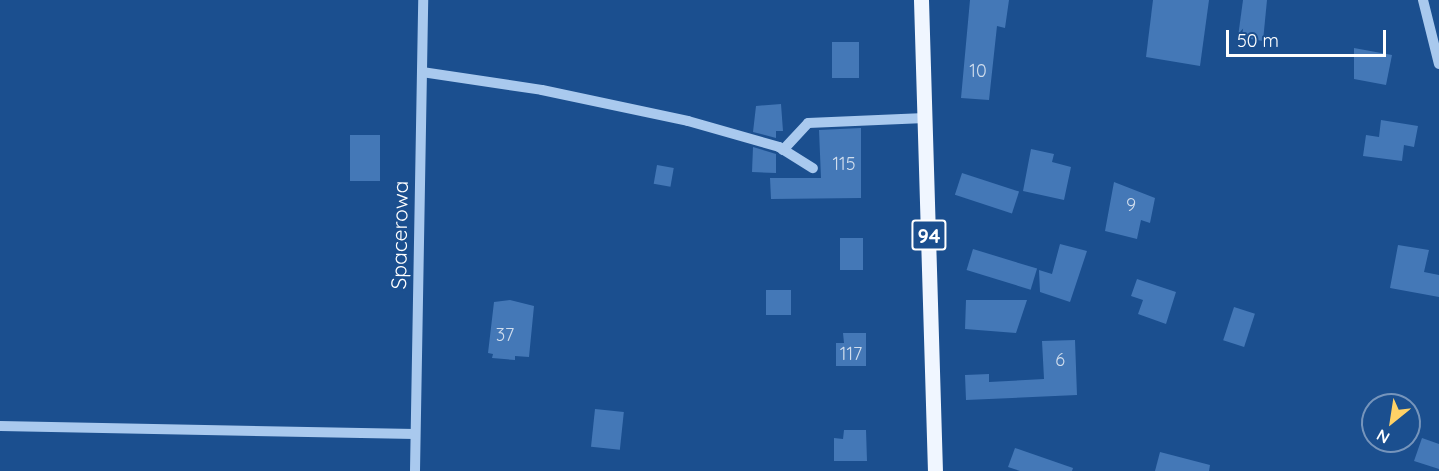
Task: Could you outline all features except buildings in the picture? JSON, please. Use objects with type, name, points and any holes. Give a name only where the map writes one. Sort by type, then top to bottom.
[{"type":"main road","name":"94","points":[[921,0],[935,471]]},
{"type":"street","name":"Spacerowa","points":[[415,471],[423,0]]},
{"type":"street","points":[[1423,0],[1439,64]]},
{"type":"street","points":[[422,72],[542,90],[688,121],[783,150],[813,168]]},
{"type":"street","points":[[783,150],[808,123],[925,118]]},
{"type":"street","points":[[0,426],[416,434]]}]
